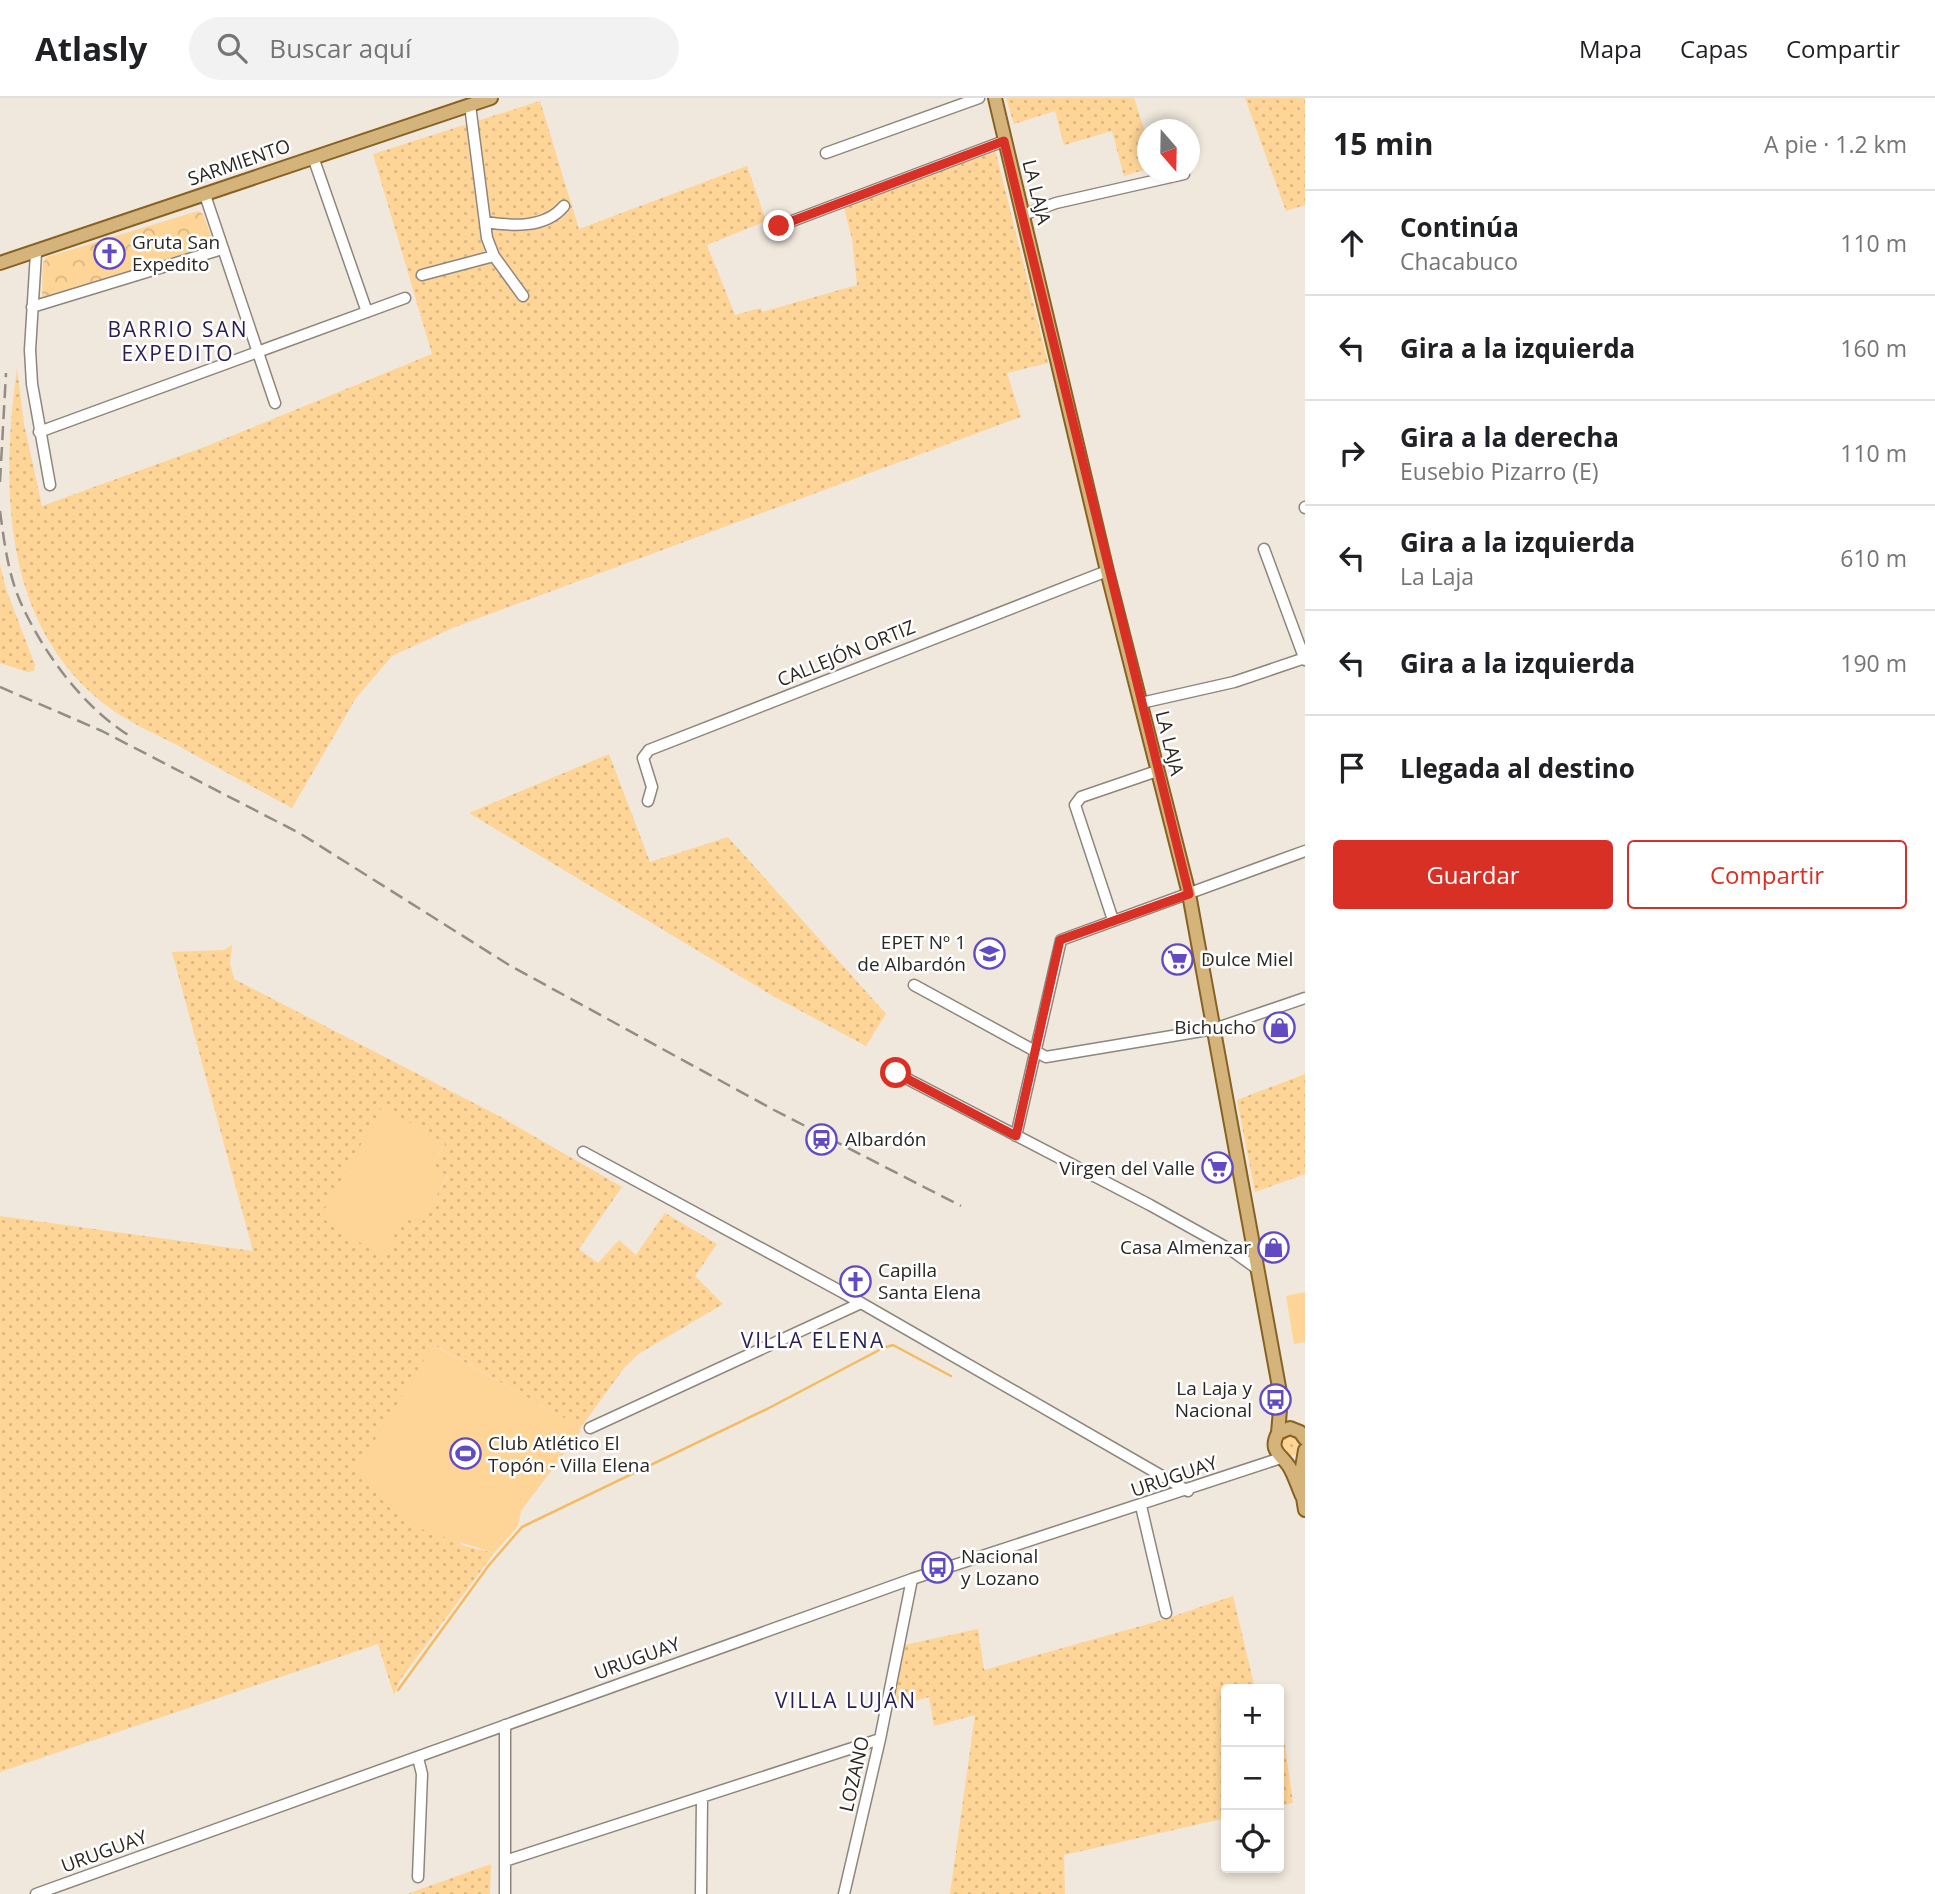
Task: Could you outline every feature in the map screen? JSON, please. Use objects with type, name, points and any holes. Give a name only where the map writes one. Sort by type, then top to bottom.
[{"type":"main road","name":"SARMIENTO","points":[[0,263],[491,98]]},
{"type":"main road","name":"LA LAJA","points":[[995,98],[1107,571],[1189,894],[1282,1403],[1276,1437]]},
{"type":"main road","name":"LA LAJA","points":[[1282,1403],[1302,1433]]},
{"type":"main road","points":[[1302,1433],[1290,1428],[1276,1437],[1273,1448],[1302,1496]]},
{"type":"main road","points":[[1282,1459],[1299,1458],[1305,1451]]},
{"type":"main road","points":[[1305,1451],[1301,1464],[1305,1510]]},
{"type":"street","points":[[826,153],[979,98]]},
{"type":"street","points":[[470,105],[485,222],[494,257],[523,296]]},
{"type":"street","points":[[779,226],[1004,141]]},
{"type":"street","points":[[313,158],[367,312]]},
{"type":"street","points":[[1023,215],[1056,203],[1149,182]]},
{"type":"street","points":[[205,195],[275,403]]},
{"type":"street","points":[[485,222],[510,226],[535,223],[557,214],[564,206]]},
{"type":"street","points":[[32,307],[222,249]]},
{"type":"street","points":[[36,253],[32,307],[32,384],[50,485]]},
{"type":"street","points":[[422,275],[494,257]]},
{"type":"street","points":[[39,432],[405,298]]},
{"type":"street","points":[[1141,703],[1234,682],[1305,659],[1264,549]]},
{"type":"street","name":"CALLEJÓN ORTIZ","points":[[648,801],[652,787],[643,758],[649,750],[1107,571]]},
{"type":"street","points":[[1113,920],[1074,805],[1080,797],[1157,771]]},
{"type":"street","points":[[1016,1136],[1060,940],[1305,851]]},
{"type":"street","points":[[915,985],[1046,1057],[1214,1028],[1305,998]]},
{"type":"street","points":[[896,1073],[1150,1205],[1231,1250],[1256,1268]]},
{"type":"street","points":[[583,1153],[861,1303],[1188,1491]]},
{"type":"street","points":[[590,1428],[861,1303]]},
{"type":"street","points":[[1254,1466],[1276,1437]]},
{"type":"street","name":"URUGUAY","points":[[36,1894],[912,1579],[1282,1459]]},
{"type":"street","points":[[1141,1506],[1167,1613]]},
{"type":"street","name":"LOZANO","points":[[844,1894],[880,1739],[912,1579]]},
{"type":"street","points":[[505,1725],[505,1894]]},
{"type":"street","points":[[505,1861],[880,1739]]},
{"type":"street","points":[[418,1758],[422,1774],[418,1877]]},
{"type":"street","points":[[701,1894],[702,1799]]},
{"type":"green space","points":[[1006,98],[1134,98],[1141,119],[1137,119],[1137,172],[1124,176],[1112,131],[1064,145],[1055,111],[1014,124]]},
{"type":"green space","points":[[1245,98],[1305,98],[1305,205],[1286,211]]},
{"type":"green space","points":[[540,101],[579,229],[747,166],[766,221],[707,245],[735,315],[761,308],[762,312],[857,285],[852,239],[841,196],[993,141],[1048,363],[1007,373],[1021,417],[455,627],[392,656],[356,698],[292,808],[114,711],[77,679],[50,642],[30,601],[17,557],[11,510],[9,463],[17,368],[24,424],[42,506],[207,446],[432,354],[373,154]]},
{"type":"green space","points":[[198,211],[203,214],[213,241],[209,249],[45,300],[42,298],[43,262],[47,257]]},
{"type":"green space","points":[[0,564],[6,589],[35,665],[34,671],[27,672],[0,663]]},
{"type":"green space","points":[[609,754],[650,862],[728,837],[886,1014],[866,1046],[773,996],[469,813]]},
{"type":"green space","points":[[232,945],[230,964],[234,979],[499,1116],[622,1187],[579,1249],[598,1263],[619,1240],[636,1255],[665,1213],[717,1244],[695,1276],[723,1304],[640,1353],[624,1368],[579,1430],[569,1421],[434,1345],[461,1545],[494,1553],[400,1680],[394,1695],[378,1644],[0,1772],[0,1216],[253,1251],[172,952],[224,950]],"holes":[[[382,1108],[445,1144],[433,1164],[447,1177],[421,1223],[403,1217],[395,1231]]]},
{"type":"green space","points":[[1305,1074],[1305,1174],[1255,1192],[1237,1100]]},
{"type":"green space","points":[[382,1107],[445,1143],[433,1164],[447,1176],[421,1224],[403,1218],[383,1257],[320,1217]]},
{"type":"green space","points":[[1305,1292],[1305,1342],[1294,1344],[1286,1296]]},
{"type":"green space","name":"Club Atlético El Topón - Villa Elena","points":[[433,1345],[569,1421],[581,1431],[521,1511],[518,1526],[494,1553],[425,1531],[363,1482],[357,1469]]},
{"type":"green space","points":[[1286,1436],[1294,1436],[1300,1446],[1294,1456],[1286,1456],[1280,1450],[1280,1442]]},
{"type":"green space","points":[[1233,1596],[1254,1684],[1221,1684],[1221,1819],[1064,1855],[1065,1894],[950,1894],[975,1715],[934,1726],[929,1697],[902,1705],[891,1704],[904,1645],[978,1629],[984,1670],[1159,1621]]},
{"type":"green space","points":[[1284,1739],[1293,1803],[1284,1805]]},
{"type":"green space","points":[[491,1864],[490,1894],[408,1894],[418,1890]]},
{"type":"waterway","points":[[398,1690],[489,1565],[522,1527],[767,1409],[883,1348],[893,1345],[951,1376]]},
{"type":"railway","points":[[0,482],[6,373]]},
{"type":"railway","points":[[0,511],[12,579],[40,640],[82,696],[98,712],[133,738]]},
{"type":"railway","points":[[0,687],[102,731],[301,834],[509,965],[774,1110],[961,1206]]},
{"type":"place","name":"Gruta San Expedito","points":[[109,253]]},
{"type":"place","name":"EPET Nº 1 de Albardón","points":[[989,953]]},
{"type":"place","name":"Dulce Miel","points":[[1178,959]]},
{"type":"place","name":"Bichucho","points":[[1279,1027]]},
{"type":"place","name":"Albardón","points":[[822,1139]]},
{"type":"place","name":"Virgen del Valle","points":[[1218,1168]]},
{"type":"place","name":"Casa Almenzar","points":[[1274,1247]]},
{"type":"place","name":"Capilla Santa Elena","points":[[855,1281]]},
{"type":"place","name":"La Laja y Nacional","points":[[1275,1399]]},
{"type":"place","name":"Club Atlético El Topón - Villa Elena","points":[[465,1454]]},
{"type":"place","name":"Nacional y Lozano","points":[[938,1567]]},
{"type":"district","name":"BARRIO SAN EXPEDITO","points":[[178,341]]},
{"type":"district","name":"VILLA ELENA","points":[[813,1340]]},
{"type":"district","name":"VILLA LUJÁN","points":[[846,1700]]},
{"type":"route","points":[[779,226],[1004,141],[1068,398],[1107,571],[1189,894],[1060,940],[1016,1136],[896,1073]]}]
